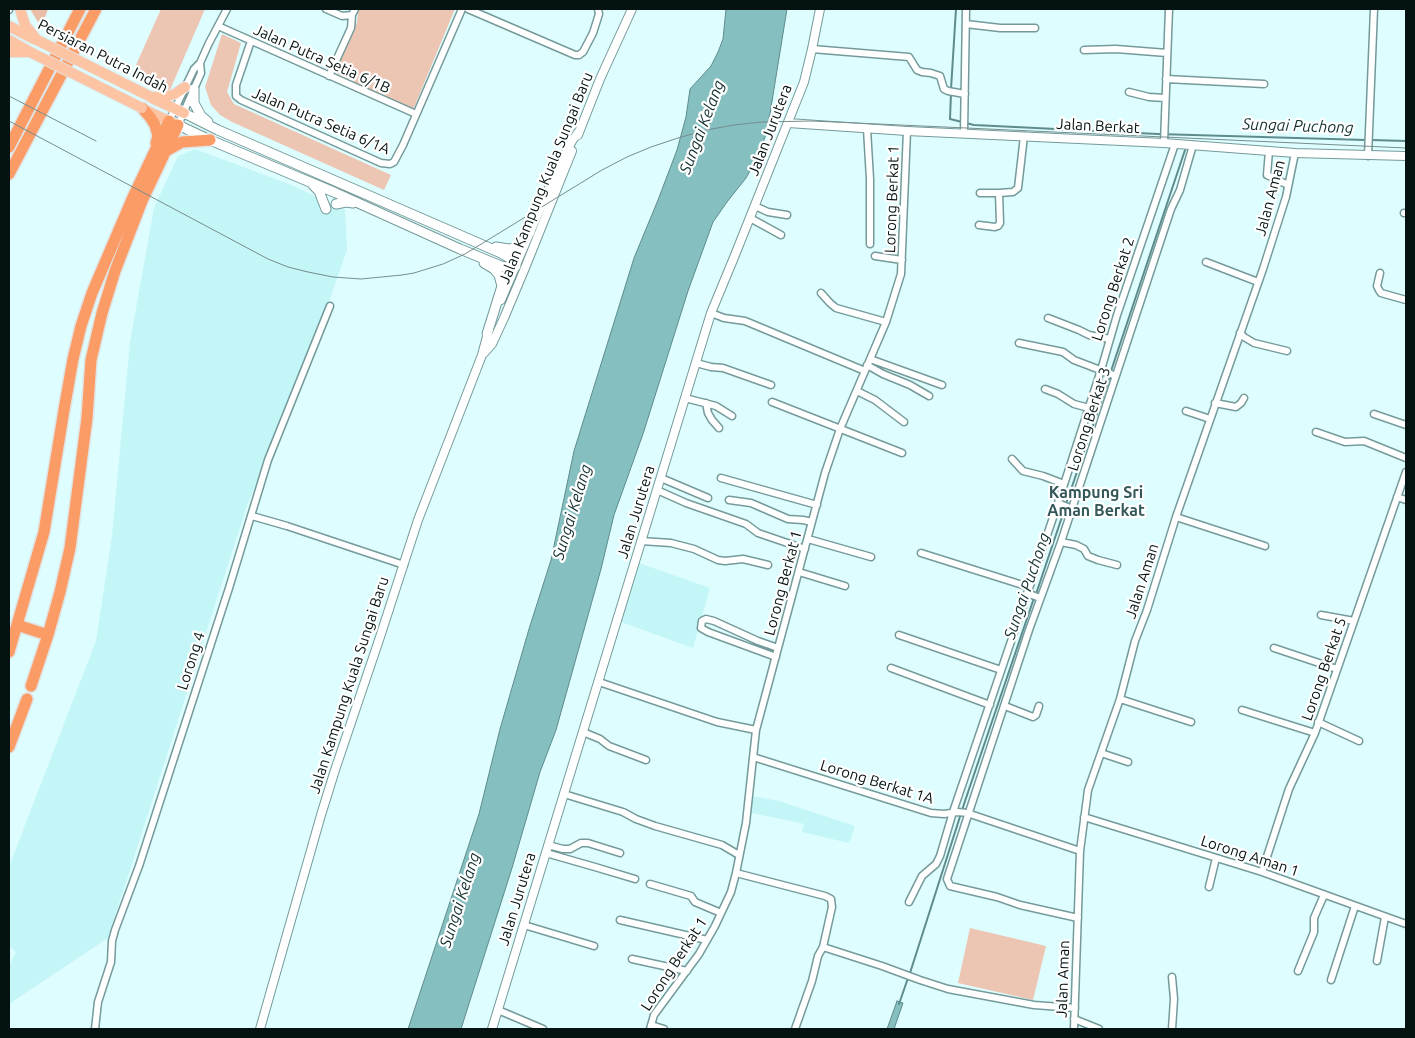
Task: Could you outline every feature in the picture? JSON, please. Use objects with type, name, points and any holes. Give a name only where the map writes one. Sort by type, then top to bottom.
[{"type":"highway","points":[[9,147],[80,9]]},
{"type":"highway","points":[[9,174],[96,9]]},
{"type":"highway","points":[[31,686],[48,635],[70,548],[87,418],[92,360],[102,313],[115,271],[160,150],[157,130],[153,121],[142,108]]},
{"type":"highway","points":[[9,652],[44,532],[73,359],[81,326],[101,272],[173,123]]},
{"type":"highway","points":[[160,150],[182,142],[210,140]]},
{"type":"highway","points":[[16,626],[48,635]]},
{"type":"highway","points":[[9,747],[27,699]]},
{"type":"main road","points":[[20,9],[26,25],[37,40]]},
{"type":"main road","name":"Persiaran Putra Indah","points":[[9,26],[179,111]]},
{"type":"main road","name":"Persiaran Putra Indah","points":[[9,40],[173,123]]},
{"type":"main road","points":[[9,52],[32,53]]},
{"type":"main road","points":[[151,97],[164,97],[190,88],[194,103],[201,116],[218,130]]},
{"type":"main road","points":[[173,123],[460,249],[501,266],[510,268],[516,266],[513,260],[501,253],[218,130],[179,111]]},
{"type":"main road","points":[[329,178],[336,193]]},
{"type":"main road","points":[[310,182],[319,191],[326,209]]},
{"type":"main road","points":[[336,193],[354,189]]},
{"type":"main road","points":[[336,204],[346,202],[360,204]]},
{"type":"main road","points":[[462,236],[503,249],[509,249],[515,248],[522,243],[530,232]]},
{"type":"main road","points":[[460,249],[494,269],[502,280],[502,286],[487,334]]},
{"type":"street","points":[[173,123],[190,88],[194,69],[200,64],[227,9]]},
{"type":"street","points":[[326,9],[342,16],[354,12],[351,28],[329,76]]},
{"type":"street","points":[[416,114],[462,9]]},
{"type":"street","points":[[468,9],[575,55],[583,52],[593,33],[599,11]]},
{"type":"street","name":"Jalan Kampung Kuala Sungai Baru","points":[[482,355],[492,344],[499,328],[549,210],[600,79],[632,9]]},
{"type":"street","name":"Jalan Jurutera","points":[[492,1029],[711,313],[804,82],[820,9]]},
{"type":"street","points":[[964,131],[966,9]]},
{"type":"street","points":[[1164,140],[1169,9]]},
{"type":"street","points":[[1368,156],[1374,9]]},
{"type":"street","points":[[966,24],[1000,28],[1035,28]]},
{"type":"street","name":"Jalan Putra Setia 6/1B","points":[[218,26],[416,114]]},
{"type":"street","name":"Jalan Putra Setia 6/1A","points":[[251,41],[236,85],[236,96],[241,100],[381,163],[394,162],[416,114]]},
{"type":"street","points":[[1084,50],[1116,49],[1167,52]]},
{"type":"street","points":[[812,50],[909,57],[917,70],[940,76],[944,89],[965,94]]},
{"type":"street","points":[[1166,79],[1264,84]]},
{"type":"street","points":[[173,123],[190,88]]},
{"type":"street","points":[[1129,92],[1149,97],[1165,98]]},
{"type":"street","name":"Jalan Berkat","points":[[788,123],[907,131],[964,131],[1024,136],[1164,140],[1175,144],[1295,153],[1406,156]]},
{"type":"street","points":[[867,128],[870,179],[870,244]]},
{"type":"street","name":"Lorong Berkat 1","points":[[650,1027],[654,1015],[699,954],[731,892],[746,823],[756,730],[816,505],[840,429],[897,292],[902,260],[907,131]]},
{"type":"street","name":"Jalan Kampung Kuala Sungai Baru","points":[[260,1029],[321,815],[421,512],[482,355],[487,334],[552,181],[579,132]]},
{"type":"street","points":[[980,193],[1013,192],[1018,188],[1024,136]]},
{"type":"street","name":"Lorong Berkat 2","points":[[909,902],[922,876],[936,864],[956,812],[1001,670],[1103,370],[1110,339],[1175,144]]},
{"type":"street","name":"Lorong Berkat 3","points":[[1078,918],[950,886],[947,880],[1171,209],[1180,190],[1193,145]]},
{"type":"street","points":[[1269,150],[1267,175],[1288,185]]},
{"type":"street","name":"Jalan Aman","points":[[1074,1029],[1080,851],[1088,790],[1120,699],[1135,641],[1147,610],[1176,517],[1286,197],[1295,153]]},
{"type":"street","points":[[978,225],[995,227],[1000,223],[999,193]]},
{"type":"street","points":[[755,206],[768,212],[786,215]]},
{"type":"street","points":[[499,328],[515,282],[516,266],[527,254],[541,220],[549,210]]},
{"type":"street","points":[[750,218],[781,234]]},
{"type":"street","points":[[875,256],[902,260]]},
{"type":"street","points":[[1206,262],[1258,282]]},
{"type":"street","points":[[1380,273],[1377,286],[1379,290],[1382,293],[1406,300]]},
{"type":"street","points":[[821,293],[836,308],[886,322]]},
{"type":"street","name":"Lorong 4","points":[[95,1029],[98,1002],[111,962],[112,941],[139,866],[252,516],[268,460],[330,306]]},
{"type":"street","points":[[711,313],[724,318],[745,321],[867,365],[942,385]]},
{"type":"street","points":[[1048,318],[1089,335],[1110,339]]},
{"type":"street","points":[[1240,333],[1254,343],[1287,351]]},
{"type":"street","points":[[1019,343],[1058,351],[1074,360],[1115,375]]},
{"type":"street","points":[[696,363],[723,368],[771,384]]},
{"type":"street","points":[[867,365],[929,396]]},
{"type":"street","points":[[1046,389],[1074,404],[1089,408]]},
{"type":"street","points":[[857,392],[875,400],[904,422]]},
{"type":"street","points":[[685,398],[720,408],[732,416]]},
{"type":"street","points":[[1215,403],[1236,407],[1244,398]]},
{"type":"street","points":[[772,402],[902,453]]},
{"type":"street","points":[[706,403],[708,413],[719,428]]},
{"type":"street","points":[[1186,411],[1210,420]]},
{"type":"street","points":[[1374,414],[1406,425]]},
{"type":"street","points":[[1316,432],[1345,442],[1364,441],[1406,458]]},
{"type":"street","points":[[1012,460],[1024,471],[1054,479],[1064,484]]},
{"type":"street","name":"Lorong Berkat 5","points":[[1262,872],[1289,789],[1314,733],[1406,472]]},
{"type":"street","points":[[661,478],[708,498]]},
{"type":"street","points":[[721,478],[816,505]]},
{"type":"street","points":[[657,490],[686,503],[746,524],[758,533],[805,549]]},
{"type":"street","points":[[1397,497],[1406,500]]},
{"type":"street","points":[[729,500],[751,504],[788,519],[812,522]]},
{"type":"street","points":[[1058,503],[1072,509]]},
{"type":"street","points":[[252,516],[404,565]]},
{"type":"street","points":[[1176,517],[1265,546]]},
{"type":"street","points":[[808,539],[871,556]]},
{"type":"street","points":[[641,541],[671,543],[694,549],[718,560],[742,559],[768,565]]},
{"type":"street","points":[[1061,542],[1076,545],[1084,550],[1088,556],[1117,565]]},
{"type":"street","points":[[921,553],[1028,590],[1040,598]]},
{"type":"street","points":[[799,572],[845,586]]},
{"type":"street","points":[[1321,615],[1354,621]]},
{"type":"street","points":[[776,657],[701,628],[702,621],[706,619],[714,621],[758,642],[778,648]]},
{"type":"street","points":[[1016,626],[1029,630]]},
{"type":"street","points":[[899,636],[1001,670]]},
{"type":"street","points":[[1274,648],[1337,669]]},
{"type":"street","points":[[890,668],[990,705]]},
{"type":"street","points":[[599,682],[717,722],[756,730]]},
{"type":"street","points":[[1120,699],[1192,722]]},
{"type":"street","points":[[1005,706],[1033,716],[1036,716],[1039,706]]},
{"type":"street","points":[[1242,710],[1314,733]]},
{"type":"street","points":[[1318,722],[1359,741]]},
{"type":"street","points":[[583,732],[600,739],[609,746],[646,760]]},
{"type":"street","points":[[1101,753],[1128,762]]},
{"type":"street","name":"Lorong Berkat 1A","points":[[752,758],[931,813],[944,814],[956,812],[968,814],[1080,851]]},
{"type":"street","points":[[564,794],[623,812],[655,826],[722,844],[739,855]]},
{"type":"street","name":"Lorong Aman 1","points":[[1084,816],[1262,872],[1406,924]]},
{"type":"street","points":[[547,849],[570,849],[581,843],[588,843],[620,853]]},
{"type":"street","points":[[547,849],[595,867],[635,879]]},
{"type":"street","points":[[1209,887],[1216,858]]},
{"type":"street","points":[[736,873],[831,899],[832,908],[823,947],[818,956],[812,981],[795,1029]]},
{"type":"street","points":[[650,884],[691,896],[695,902],[721,913]]},
{"type":"street","points":[[1298,971],[1314,932],[1314,918],[1324,894]]},
{"type":"street","points":[[1331,980],[1355,906]]},
{"type":"street","points":[[1376,961],[1385,917]]},
{"type":"street","points":[[620,920],[707,940]]},
{"type":"street","points":[[524,924],[594,946]]},
{"type":"street","points":[[823,947],[948,989],[1034,1005],[1075,1008]]},
{"type":"street","points":[[632,959],[687,971]]},
{"type":"street","points":[[1172,977],[1174,999],[1172,1029]]},
{"type":"street","points":[[498,1010],[543,1029]]},
{"type":"street","points":[[1074,1019],[1099,1029]]},
{"type":"street","points":[[650,1027],[664,1029]]},
{"type":"shaded area","points":[[30,9],[48,9],[41,27]]},
{"type":"shaded area","points":[[161,9],[205,9],[170,90],[132,74]]},
{"type":"shaded area","points":[[360,9],[455,9],[413,110],[335,73],[357,22]]},
{"type":"shaded area","points":[[222,34],[241,43],[227,92],[234,104],[391,175],[384,190],[220,115],[211,105],[205,87]]},
{"type":"shaded area","points":[[195,149],[294,186],[345,210],[347,250],[331,296],[247,506],[108,938],[9,1004],[9,966],[16,952],[9,946],[10,864],[96,641],[112,536],[130,342],[154,208],[178,156]]},
{"type":"shaded area","points":[[639,563],[710,588],[693,648],[621,622]]},
{"type":"shaded area","points":[[752,796],[779,801],[855,826],[849,843],[802,832],[804,824],[748,812]]},
{"type":"shaded area","points":[[970,928],[1046,946],[1033,1000],[958,983]]},
{"type":"water","name":"Sungai Kelang","points":[[726,9],[787,9],[767,132],[756,160],[746,178],[713,222],[688,291],[643,434],[614,515],[601,569],[556,730],[540,772],[461,1029],[408,1029],[479,814],[500,729],[551,560],[574,451],[634,258],[677,150],[686,117],[690,89],[711,66],[723,39]]},
{"type":"water","points":[[897,1001],[903,1003],[894,1029],[887,1029]]},
{"type":"waterway","points":[[951,89],[956,9]]},
{"type":"waterway","points":[[951,93],[950,119],[962,122]]},
{"type":"waterway","points":[[966,123],[974,125],[1158,134],[1366,140]]},
{"type":"waterway","name":"Sungai Puchong","points":[[1371,140],[1406,141]]},
{"type":"waterway","name":"Sungai Puchong","points":[[1111,371],[1185,150]]},
{"type":"waterway","name":"Sungai Puchong","points":[[1066,504],[1110,376]]},
{"type":"waterway","name":"Sungai Puchong","points":[[1036,594],[1065,508]]},
{"type":"waterway","name":"Sungai Puchong","points":[[910,973],[965,801],[1034,598]]},
{"type":"waterway","name":"Sungai Puchong","points":[[899,1004],[908,978]]},
{"type":"tram line","points":[[9,96],[96,141]]},
{"type":"tram line","points":[[9,121],[268,259],[308,272],[333,277],[361,279],[414,273],[443,264],[465,254],[602,170],[627,157],[678,138],[734,125],[761,122],[812,121],[1406,148]]},
{"type":"district","name":"Kampung Sri Aman Berkat","points":[[1096,502]]}]
